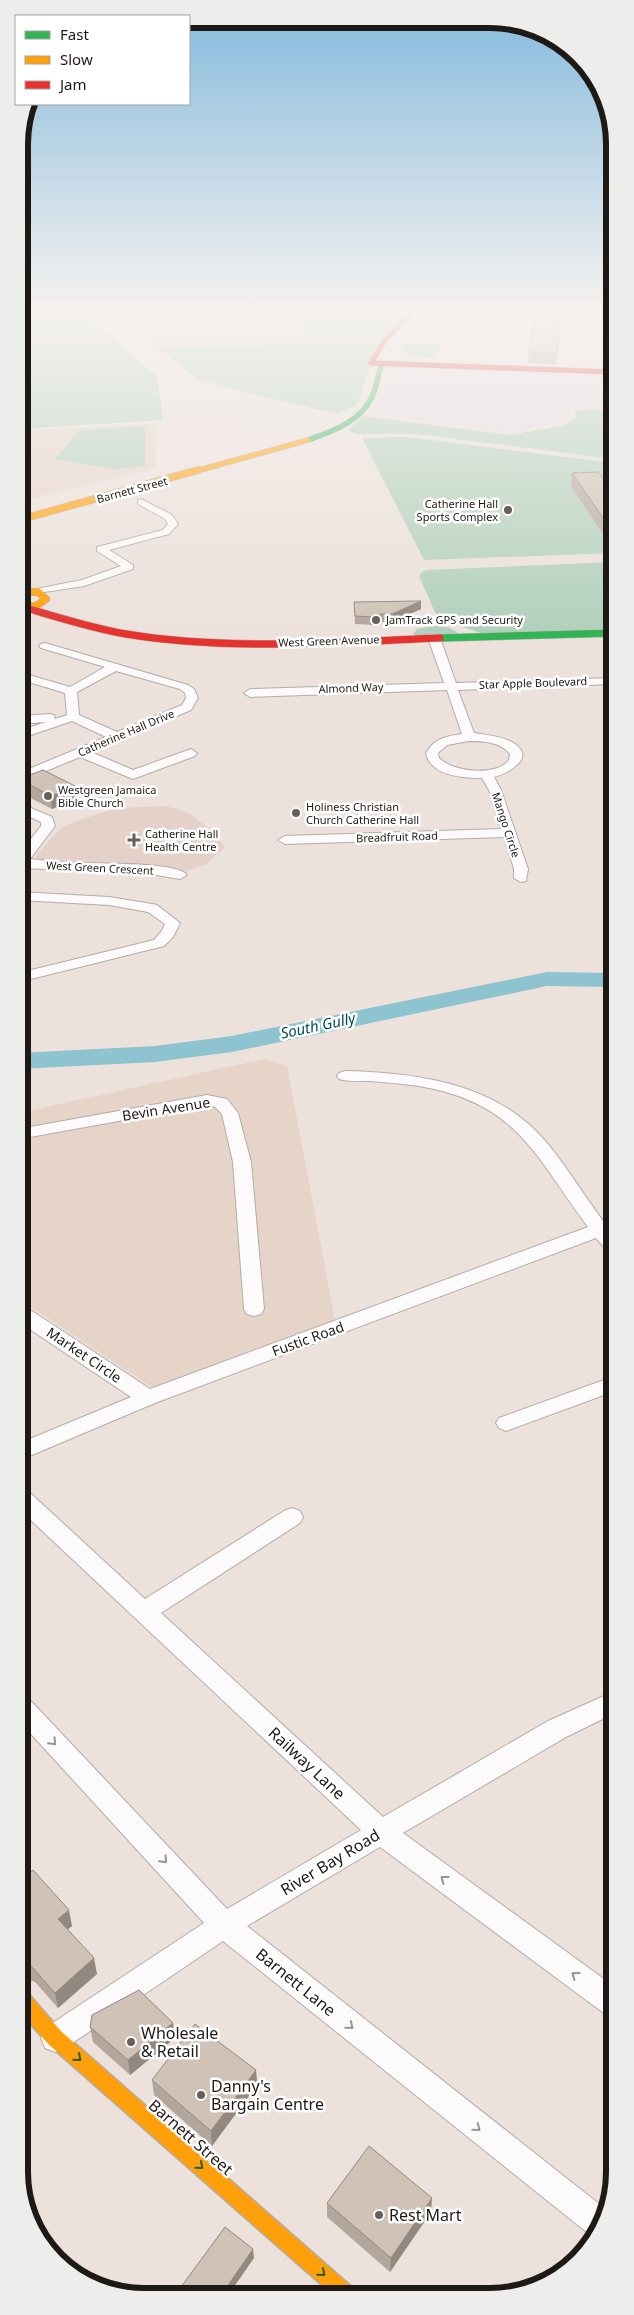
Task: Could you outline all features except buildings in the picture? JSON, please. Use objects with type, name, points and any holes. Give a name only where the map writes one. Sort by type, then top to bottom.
[{"type":"main road","name":"Barnett Street","points":[[28,514],[156,480],[316,432],[346,416]]},
{"type":"main road","name":"Barnett Street","points":[[28,518],[196,473],[327,433],[356,416]]},
{"type":"main road","points":[[31,594],[46,614]]},
{"type":"main road","name":"West Green Avenue","points":[[28,609],[83,625],[139,636],[199,642],[251,643],[606,633]]},
{"type":"main road","name":"Barnett Street","points":[[28,2007],[55,2038],[338,2288]]},
{"type":"street","points":[[31,594],[84,584],[129,567],[102,548],[166,532],[172,528],[173,524],[169,517],[141,502]]},
{"type":"street","points":[[434,638],[469,736]]},
{"type":"street","name":"Catherine Hall Drive","points":[[28,774],[115,736],[188,707],[192,698],[190,691],[184,687],[45,646]]},
{"type":"street","points":[[28,689],[71,691],[114,667]]},
{"type":"street","points":[[28,678],[71,691]]},
{"type":"street","name":"Star Apple Boulevard","points":[[452,685],[606,680]]},
{"type":"street","name":"Almond Way","points":[[250,693],[452,685]]},
{"type":"street","points":[[71,691],[73,717]]},
{"type":"street","points":[[28,732],[73,717]]},
{"type":"street","points":[[28,720],[73,717],[115,736]]},
{"type":"street","points":[[469,736],[495,740],[513,749],[516,755],[515,761],[509,767],[486,774],[451,771],[438,765],[432,757],[434,748],[444,741],[469,736]]},
{"type":"street","points":[[80,752],[133,775],[192,753]]},
{"type":"street","name":"Mango Circle","points":[[486,774],[495,790],[521,869],[521,878]]},
{"type":"street","points":[[28,811],[47,820],[48,826],[28,852]]},
{"type":"street","name":"Breadfruit Road","points":[[285,840],[509,833]]},
{"type":"street","name":"West Green Crescent","points":[[28,864],[67,867],[138,868],[180,875]]},
{"type":"street","points":[[28,896],[109,901],[152,908],[173,923],[168,934],[159,944],[28,976]]},
{"type":"street","points":[[346,1076],[382,1076],[435,1083],[474,1097],[507,1115],[529,1133],[543,1150],[606,1238]]},
{"type":"street","name":"Bevin Avenue","points":[[28,1132],[207,1100],[214,1100],[226,1106],[230,1114],[242,1162],[254,1310]]},
{"type":"street","name":"Fustic Road","points":[[28,1449],[148,1398],[599,1230]]},
{"type":"street","name":"Market Circle","points":[[28,1317],[148,1398]]},
{"type":"street","points":[[506,1423],[606,1386]]},
{"type":"street","name":"Railway Lane","points":[[28,1503],[381,1832],[606,1997]]},
{"type":"street","points":[[144,1612],[292,1517]]},
{"type":"street","name":"River Bay Road","points":[[55,2038],[224,1925],[557,1729],[606,1705]]},
{"type":"street","name":"Barnett Lane","points":[[28,1715],[224,1925],[596,2221]]},
{"type":"shaded area","points":[[387,416],[570,416],[559,424],[512,432]]},
{"type":"shaded area","points":[[157,423],[155,468],[28,499],[28,430]]},
{"type":"shaded area","name":"Catherine Hall Health Centre","points":[[167,806],[189,813],[208,828],[225,847],[207,864],[186,871],[162,867],[106,865],[80,868],[38,861],[35,856],[61,828],[77,821],[116,808]]},
{"type":"shaded area","points":[[264,1059],[287,1066],[337,1331],[156,1390],[28,1305],[28,1111]]},
{"type":"green space","points":[[28,416],[162,416],[163,420],[28,428]]},
{"type":"green space","points":[[364,416],[510,435],[566,425],[576,417],[606,416],[606,458],[416,434],[356,434],[348,430]]},
{"type":"green space","points":[[145,426],[145,466],[115,469],[55,459],[80,430]]},
{"type":"green space","points":[[407,437],[606,462],[606,553],[424,560],[362,438]]},
{"type":"green space","points":[[606,562],[606,629],[481,633],[438,619],[419,576],[427,570]]},
{"type":"green space","points":[[437,625],[450,628],[458,633],[452,638],[441,642],[432,641],[413,634],[417,629]]},
{"type":"waterway","name":"South Gully","points":[[28,1061],[155,1054],[232,1044],[547,979],[606,980]]},
{"type":"traffic: fast","points":[[308,440],[345,425],[357,416]]},
{"type":"traffic: fast","points":[[440,638],[606,633]]},
{"type":"traffic: slow","points":[[28,518],[308,440]]},
{"type":"traffic: slow","points":[[28,592],[38,592],[46,599],[36,606],[28,606]]},
{"type":"traffic: slow","points":[[28,2007],[55,2038],[339,2288]]},
{"type":"traffic: jam","points":[[28,608],[96,628],[178,640],[290,643],[440,638]]},
{"type":"place","name":"Catherine Hall Sports Complex","points":[[508,510]]},
{"type":"place","name":"JamTrack GPS and Security","points":[[376,620]]},
{"type":"place","name":"Westgreen Jamaica Bible Church","points":[[48,796]]},
{"type":"place","name":"Holiness Christian Church Catherine Hall","points":[[296,813]]},
{"type":"place","name":"Catherine Hall Health Centre","points":[[134,840]]},
{"type":"place","name":"Wholesale & Retail","points":[[131,2042]]},
{"type":"place","name":"Danny's Bargain Centre","points":[[201,2095]]},
{"type":"place","name":"Rest Mart","points":[[379,2215]]}]
